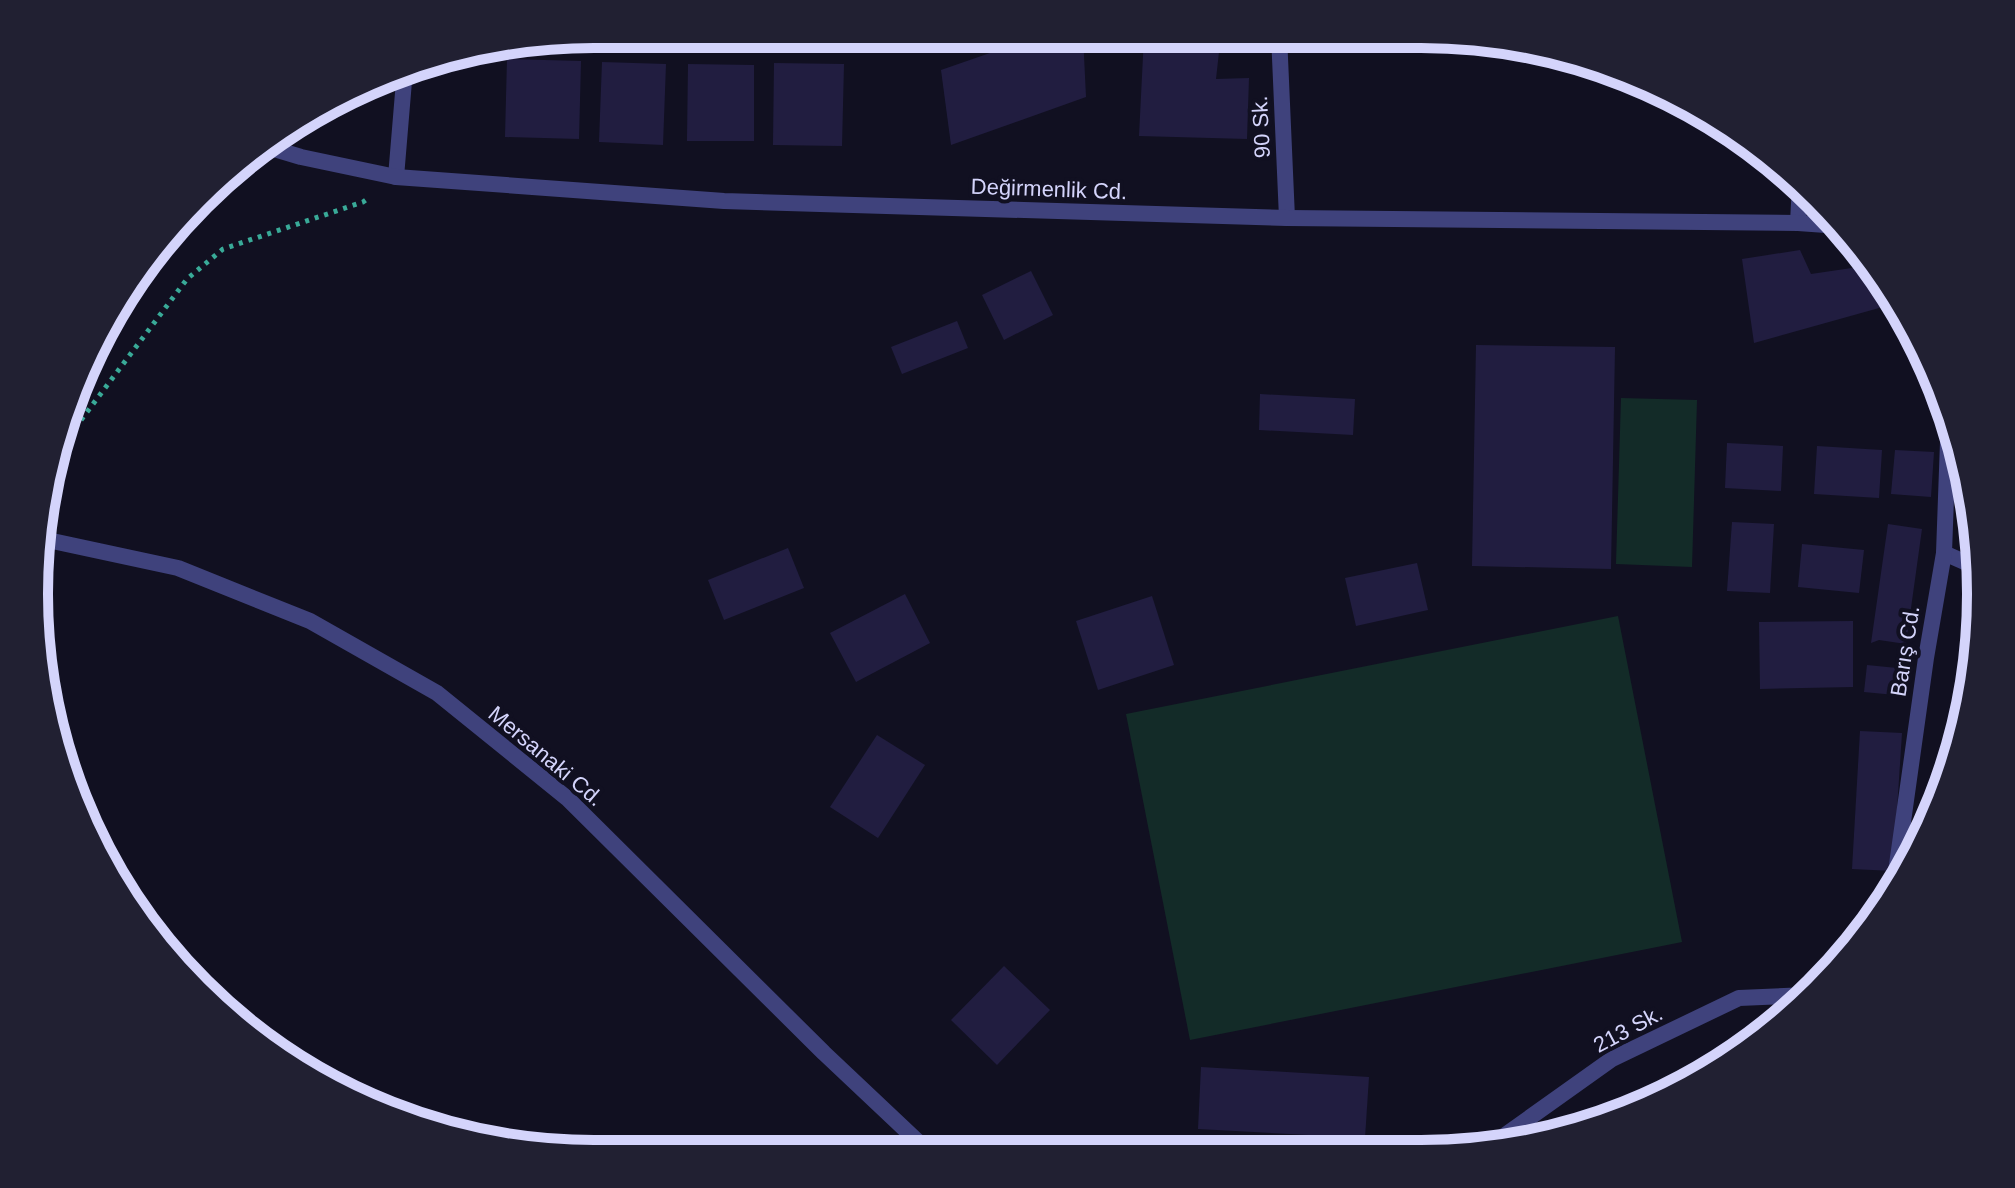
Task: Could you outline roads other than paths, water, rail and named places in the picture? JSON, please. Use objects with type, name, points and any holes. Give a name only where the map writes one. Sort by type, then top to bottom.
[{"type":"street","name":"90 Sk.","points":[[1280,48],[1287,218]]},
{"type":"street","points":[[396,177],[404,83]]},
{"type":"street","name":"Değirmenlik Cd.","points":[[277,150],[396,177],[724,201],[1287,218],[1823,225]]},
{"type":"street","points":[[1798,223],[1799,200]]},
{"type":"street","name":"Barış Cd.","points":[[1898,860],[1944,553],[1948,452]]},
{"type":"street","name":"Mersanaki Cd.","points":[[51,541],[178,568],[310,621],[437,693],[568,799],[916,1140]]},
{"type":"street","points":[[1944,553],[1966,563]]},
{"type":"street","name":"213 Sk.","points":[[1508,1133],[1612,1059],[1739,998],[1791,996]]}]
